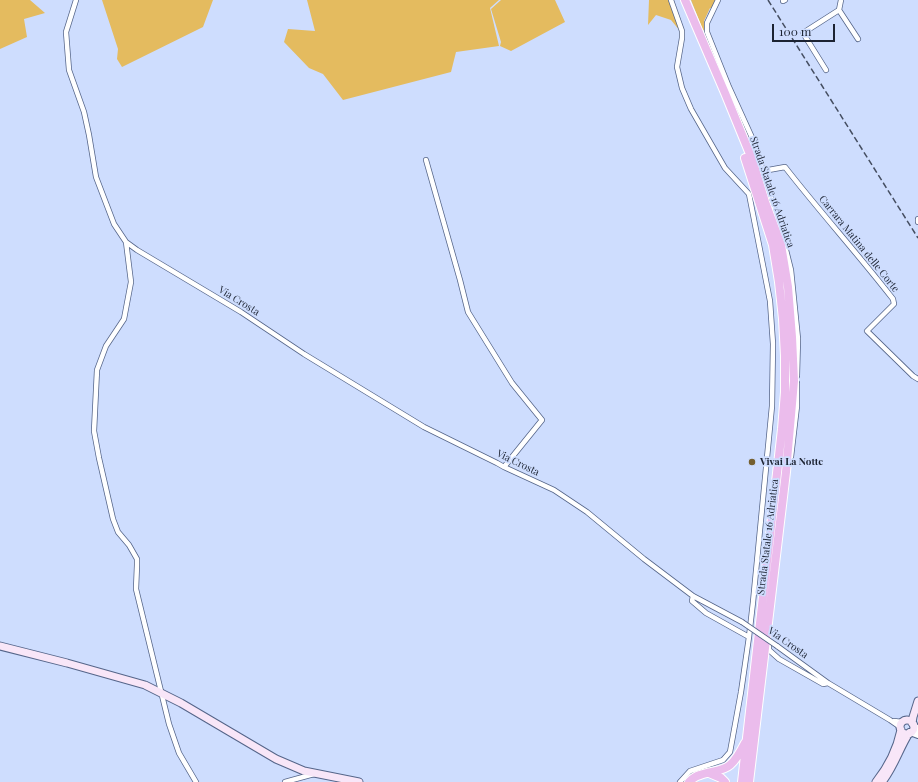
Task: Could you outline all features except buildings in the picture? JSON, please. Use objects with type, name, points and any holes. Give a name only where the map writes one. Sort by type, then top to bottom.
[{"type":"highway","name":"Strada Statale 16 Adriatica","points":[[680,0],[746,158],[773,245],[783,319],[785,392],[782,429],[742,782]]},
{"type":"highway","name":"Strada Statale 16 Adriatica","points":[[685,0],[752,159],[765,202],[781,245],[788,287],[794,381],[786,472],[749,782]]},
{"type":"highway","points":[[689,782],[700,775],[723,769],[730,765],[736,759],[747,739]]},
{"type":"highway","points":[[709,773],[721,778],[725,782]]},
{"type":"main road","points":[[0,646],[109,674],[145,685],[181,703],[276,759],[304,771],[359,782]]},
{"type":"main road","points":[[876,782],[886,769],[897,744],[902,725],[917,703]]},
{"type":"main road","points":[[882,782],[890,772],[904,740],[915,726],[917,703]]},
{"type":"main road","points":[[902,725],[908,720],[915,726]]},
{"type":"main road","points":[[902,725],[904,733],[910,733]]},
{"type":"street","points":[[76,0],[66,32],[69,70],[84,112],[96,177],[114,224],[126,242],[131,282],[124,319],[106,346],[98,370],[94,431],[113,519],[118,532],[129,545],[137,559],[136,589],[169,724],[179,753],[196,782]]},
{"type":"street","points":[[671,0],[682,31],[677,67],[682,88],[691,109],[725,168],[749,194],[770,301],[773,344],[772,406],[749,637],[730,752],[723,760],[690,771],[680,782]]},
{"type":"street","points":[[718,0],[708,23],[707,32],[729,87],[754,142],[763,171],[791,270],[798,340],[797,406],[769,650],[779,659],[823,684],[828,682]]},
{"type":"street","points":[[841,0],[839,10],[858,39]]},
{"type":"street","points":[[826,70],[803,33],[839,10]]},
{"type":"street","points":[[426,160],[468,312],[512,383],[542,420],[504,467]]},
{"type":"street","name":"Carrara Matina delle Corte","points":[[763,171],[785,167],[894,299],[894,304],[867,331],[913,376],[918,379]]},
{"type":"street","name":"Via Crosta","points":[[126,242],[241,312],[304,354],[424,427],[554,490],[587,512],[644,559],[693,596],[742,622],[828,682],[890,720],[902,725]]},
{"type":"street","points":[[693,596],[692,601],[706,613],[749,637]]},
{"type":"street","points":[[910,733],[918,735]]},
{"type":"street","points":[[285,782],[315,774]]},
{"type":"shaded area","points":[[0,0],[30,0],[45,13],[24,19],[27,37],[0,49]]},
{"type":"shaded area","points":[[102,0],[213,0],[203,27],[122,67],[117,59],[118,49]]},
{"type":"shaded area","points":[[307,0],[499,0],[490,8],[499,46],[456,52],[451,72],[343,100],[323,74],[309,68],[284,42],[288,29],[315,31]]},
{"type":"shaded area","points":[[501,0],[555,0],[565,22],[511,51],[500,46],[501,42],[491,9]]},
{"type":"shaded area","points":[[649,0],[670,0],[680,31],[671,20],[656,15],[648,25]]},
{"type":"shaded area","points":[[691,0],[716,0],[712,8],[710,8],[704,21],[706,25],[706,32],[703,30]]},
{"type":"railway","points":[[768,0],[918,238]]},
{"type":"place","name":"Vivai La Notte","points":[[752,462]]}]
